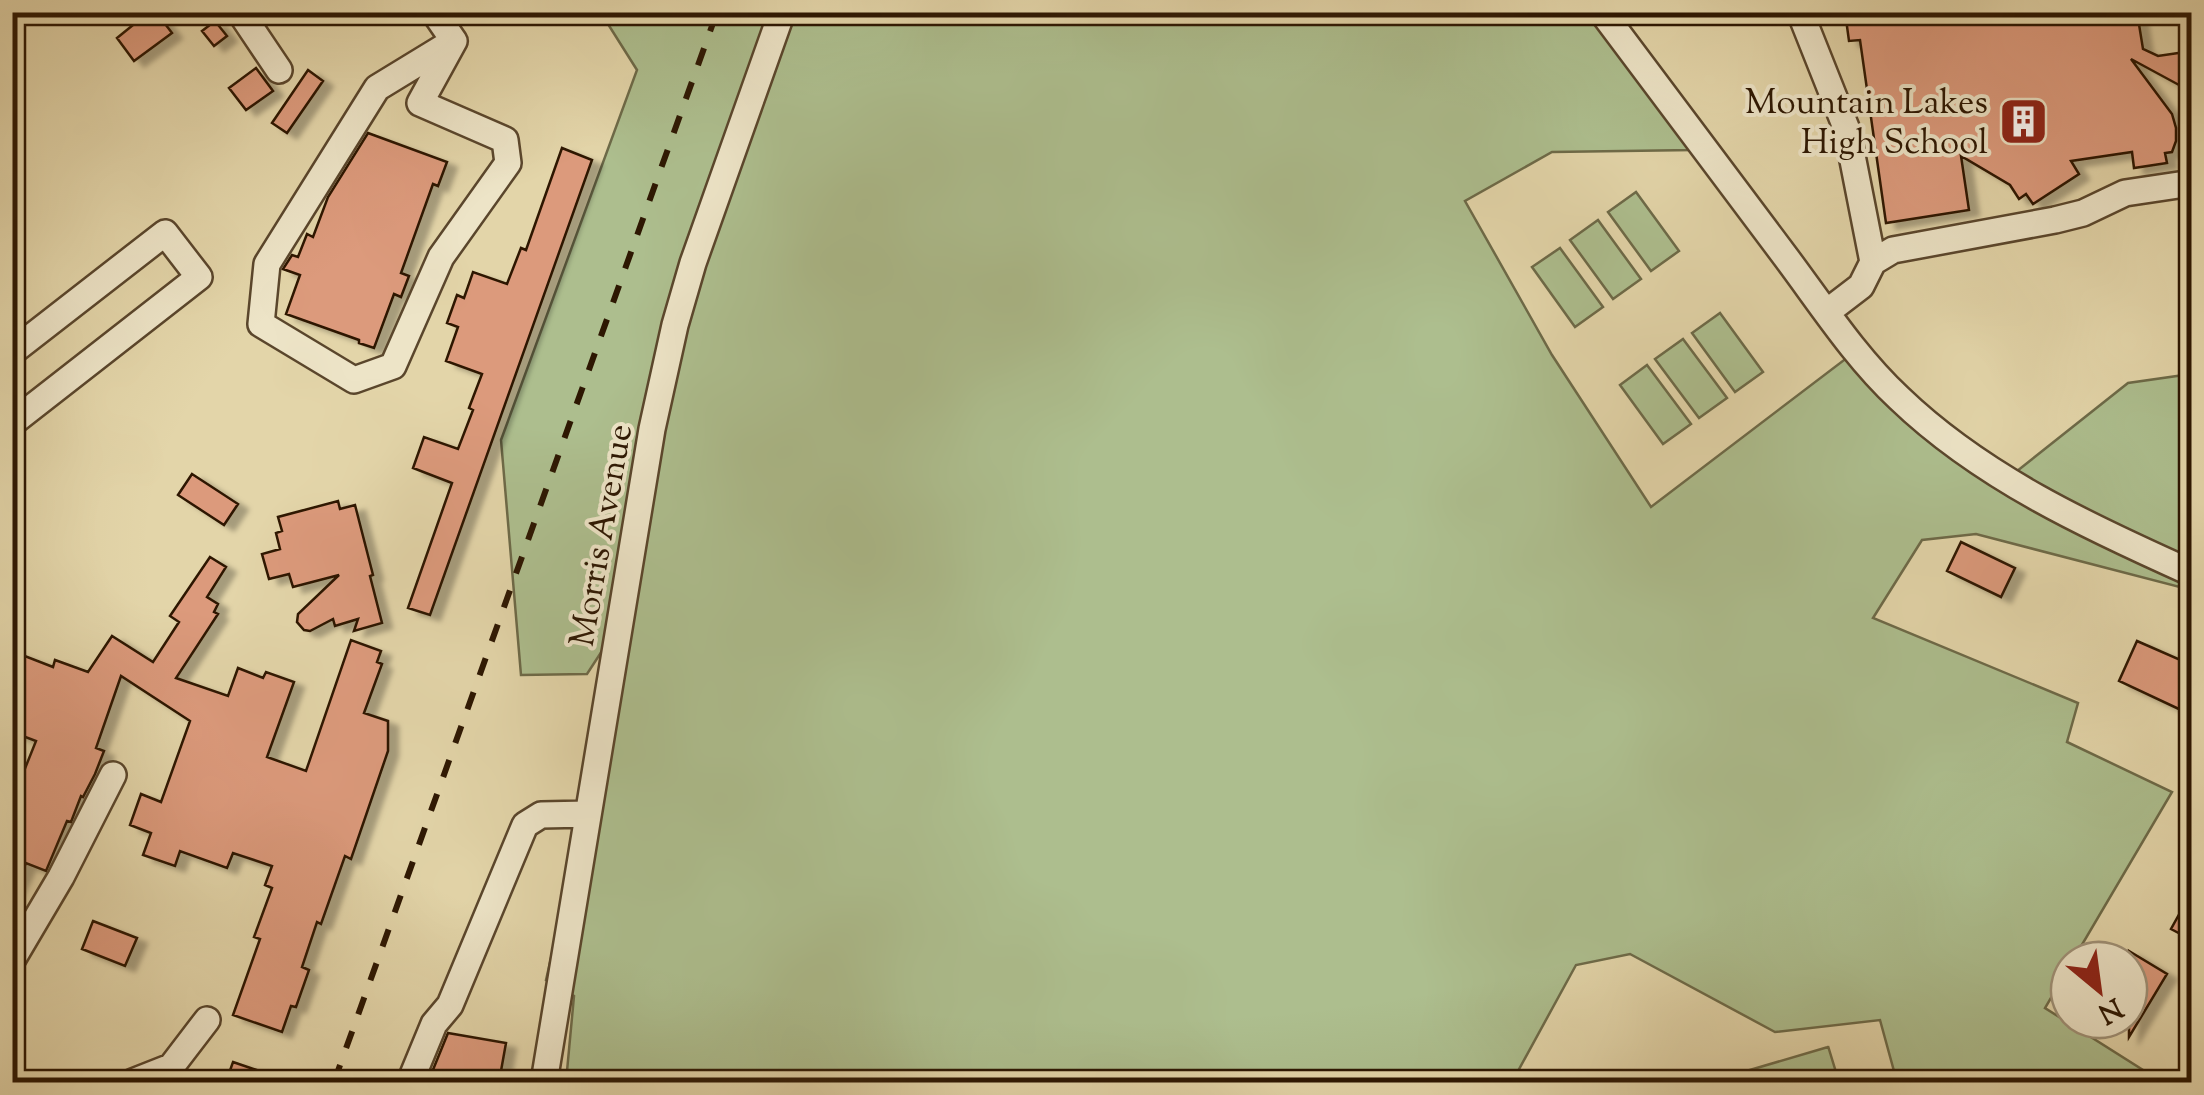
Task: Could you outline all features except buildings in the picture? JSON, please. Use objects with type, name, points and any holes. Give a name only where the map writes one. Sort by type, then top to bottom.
[{"type":"street","points":[[240,12],[279,70]]},
{"type":"street","points":[[434,12],[454,41]]},
{"type":"street","name":"Morris Avenue","points":[[544,1082],[652,429],[675,325],[692,264],[782,12]]},
{"type":"street","points":[[1602,12],[1828,312],[1898,397],[1941,434],[2058,509],[2192,573]]},
{"type":"street","points":[[1800,12],[1848,130],[1873,262]]},
{"type":"street","points":[[454,41],[420,103],[505,140],[508,164],[441,257],[392,366],[354,380],[261,324],[268,264],[378,88],[454,41]]},
{"type":"street","points":[[1828,312],[1861,286],[1873,262],[1893,250],[2056,220],[2125,194],[2192,183]]},
{"type":"street","points":[[12,352],[165,233],[200,276],[12,423]]},
{"type":"street","points":[[12,960],[62,878],[113,775]]},
{"type":"street","points":[[410,1082],[434,1024],[450,1004],[525,825],[541,815],[588,814]]},
{"type":"street","points":[[133,1082],[171,1066],[207,1020]]},
{"type":"green space","points":[[601,13],[1596,13],[1692,150],[1552,152],[1465,201],[1552,355],[1651,507],[1848,357],[2002,483],[2128,383],[2191,374],[2191,590],[1976,534],[1922,540],[1873,618],[2078,703],[2067,742],[2172,792],[2085,940],[2049,940],[2049,1001],[2045,1008],[2049,1011],[2049,1040],[2096,1040],[2162,1082],[1897,1082],[1880,1020],[1775,1032],[1630,954],[1576,965],[1512,1082],[566,1082],[574,996],[546,980],[630,608],[587,674],[521,675],[501,440],[637,70]]},
{"type":"green space","points":[[1636,192],[1679,251],[1651,271],[1608,212]]},
{"type":"green space","points":[[1598,220],[1641,279],[1613,299],[1570,240]]},
{"type":"green space","points":[[1560,248],[1603,307],[1575,327],[1532,267]]},
{"type":"green space","points":[[1720,313],[1763,372],[1735,392],[1692,333]]},
{"type":"green space","points":[[1683,339],[1727,398],[1699,418],[1655,359]]},
{"type":"green space","points":[[1647,365],[1691,424],[1663,444],[1620,385]]},
{"type":"green space","points":[[1828,1047],[1839,1082],[1709,1082]]},
{"type":"railway","points":[[334,1082],[717,12]]},
{"type":"place","name":"Mountain Lakes High School","points":[[2023,121]]}]
